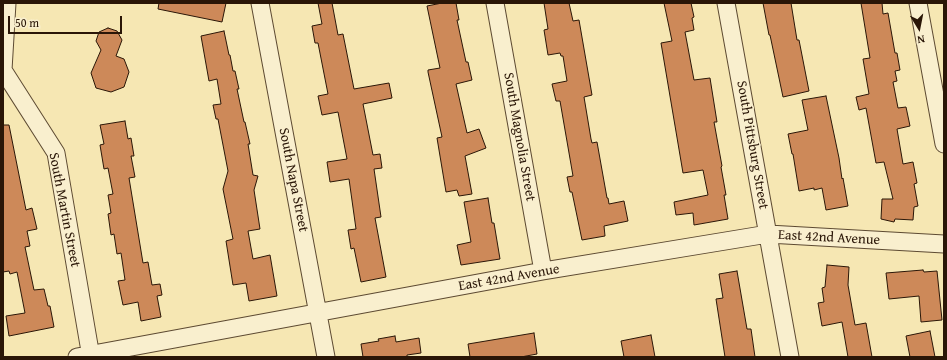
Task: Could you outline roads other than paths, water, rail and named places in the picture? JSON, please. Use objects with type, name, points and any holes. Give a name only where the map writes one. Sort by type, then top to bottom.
[{"type":"street","name":"South Martin Street","points":[[7,3],[4,70],[56,153],[86,356]]},
{"type":"street","name":"South Napa Street","points":[[260,3],[326,357]]},
{"type":"street","name":"South Magnolia Street","points":[[495,3],[543,271]]},
{"type":"street","name":"South Pittsburg Street","points":[[726,3],[790,357]]},
{"type":"street","points":[[918,3],[944,144]]},
{"type":"street","name":"East 42nd Avenue","points":[[86,356],[543,271],[768,234],[944,244]]}]
